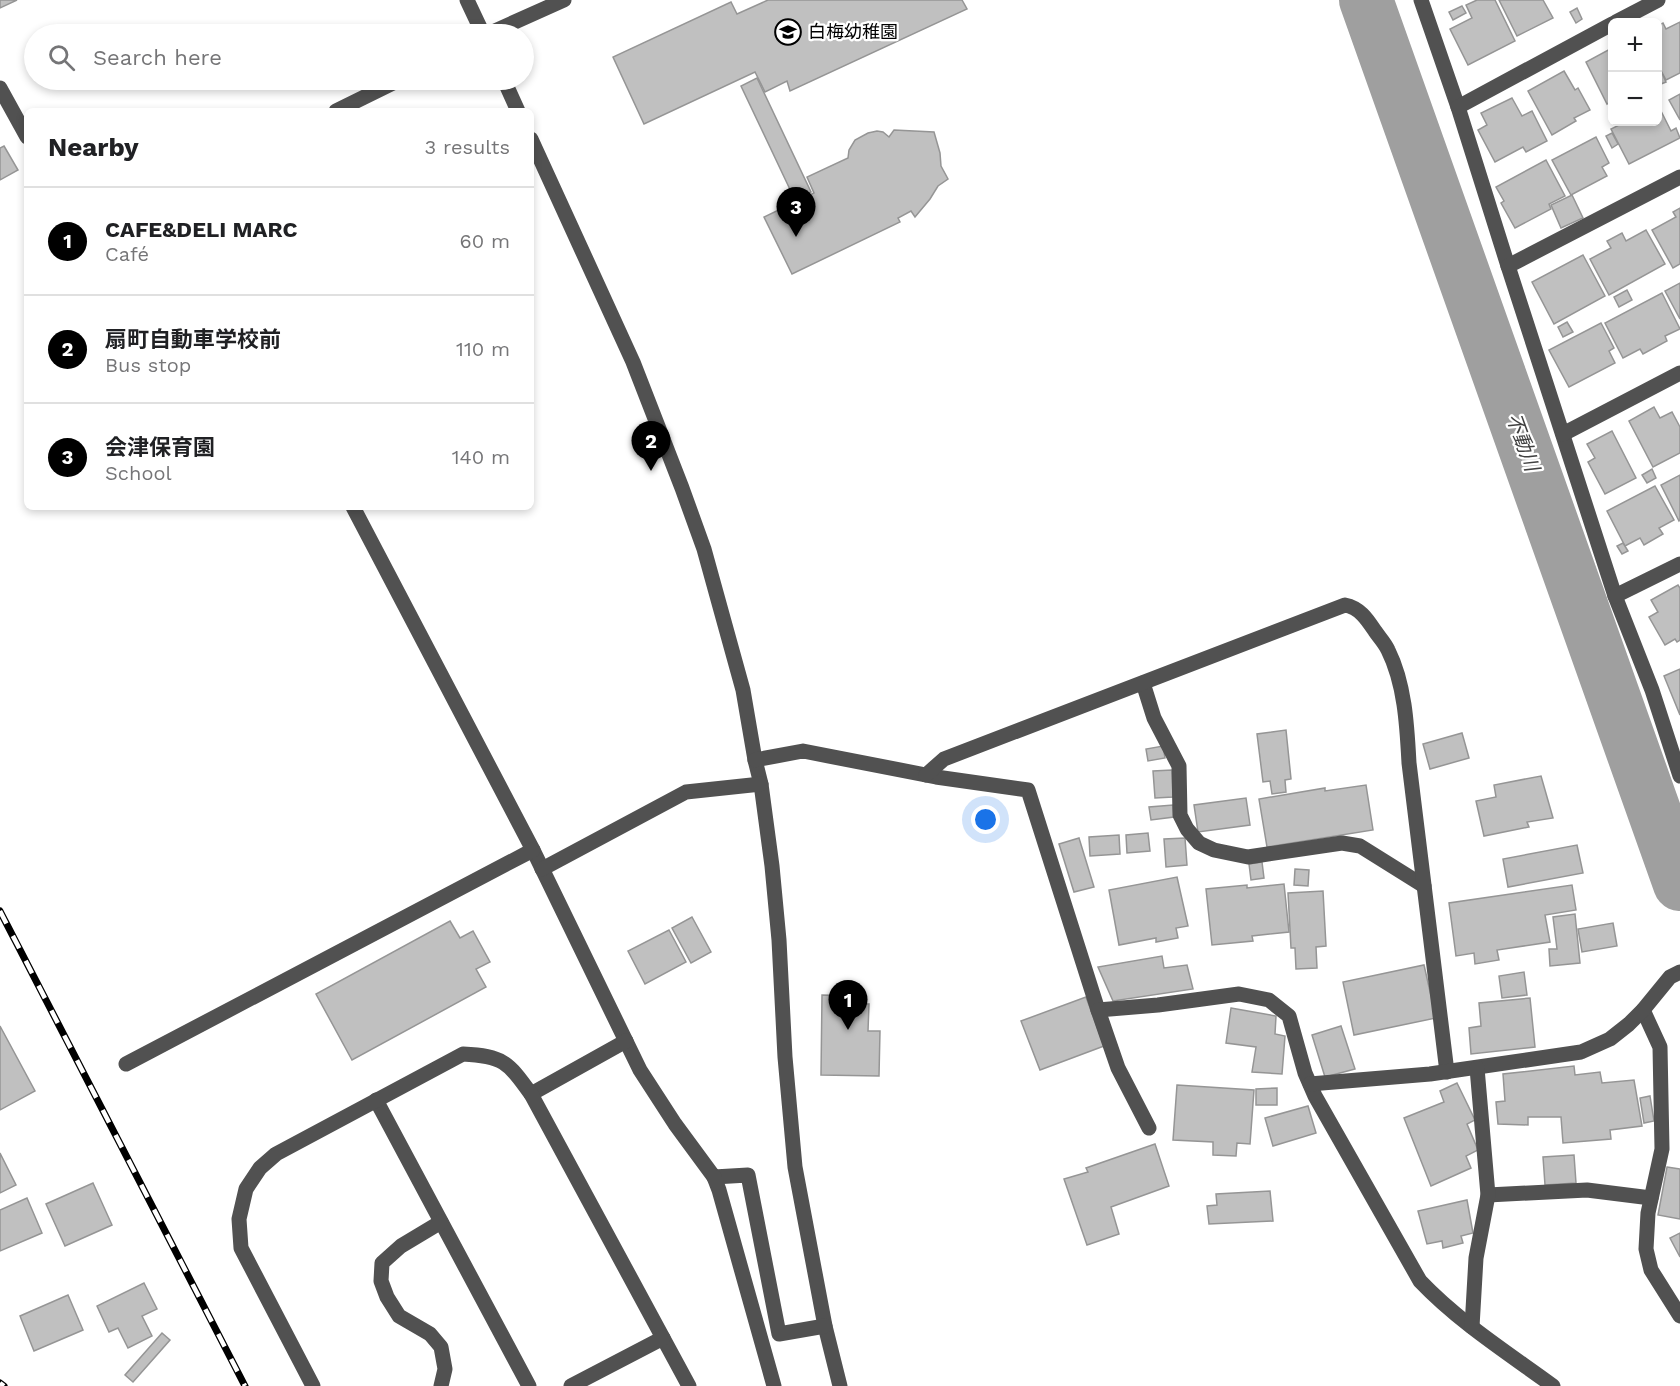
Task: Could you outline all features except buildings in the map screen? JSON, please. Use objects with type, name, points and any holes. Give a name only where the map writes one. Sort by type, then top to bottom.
[{"type":"street","points":[[466,0],[478,24]]},
{"type":"street","points":[[511,24],[564,0]]},
{"type":"street","points":[[1422,0],[1615,596],[1652,690],[1680,776]]},
{"type":"street","points":[[1624,18],[1658,0]]},
{"type":"street","points":[[1458,106],[1608,26]]},
{"type":"street","points":[[0,88],[24,132]]},
{"type":"street","points":[[342,108],[379,90]]},
{"type":"street","points":[[509,90],[517,108]]},
{"type":"street","points":[[534,146],[633,362],[686,498],[704,549],[743,690],[761,784],[772,866],[795,1167],[825,1326],[840,1386]]},
{"type":"street","points":[[1508,266],[1680,177]]},
{"type":"street","points":[[1563,434],[1680,373]]},
{"type":"street","points":[[355,510],[533,850],[640,1070],[675,1124],[714,1177],[774,1386]]},
{"type":"street","points":[[1615,596],[1680,564]]},
{"type":"street","points":[[926,775],[944,759],[1345,605],[1356,607],[1388,651],[1406,715],[1409,764],[1447,1072]]},
{"type":"street","points":[[1143,682],[1155,718],[1179,766],[1180,814],[1187,829],[1199,843],[1214,850],[1248,857],[1342,843],[1360,846],[1424,886]]},
{"type":"street","points":[[755,760],[803,751],[926,775],[1028,790],[1118,1068],[1149,1128]]},
{"type":"street","points":[[542,869],[686,792],[761,784]]},
{"type":"street","points":[[126,1064],[533,850]]},
{"type":"street","points":[[1310,1084],[1447,1072],[1581,1052],[1610,1039],[1643,1010],[1675,974]]},
{"type":"street","points":[[1098,1010],[1239,994],[1269,1000],[1289,1016],[1310,1084],[1420,1281],[1434,1296],[1472,1327],[1554,1386]]},
{"type":"street","points":[[1643,1010],[1660,1047],[1662,1149],[1648,1213],[1646,1249],[1651,1270],[1680,1316]]},
{"type":"street","points":[[531,1094],[626,1041]]},
{"type":"street","points":[[313,1386],[241,1248],[240,1219],[246,1189],[260,1168],[276,1154],[463,1054],[490,1056],[513,1069],[531,1094],[689,1386]]},
{"type":"street","points":[[1472,1327],[1476,1258],[1488,1195],[1477,1068]]},
{"type":"street","points":[[376,1100],[529,1386]]},
{"type":"street","points":[[714,1177],[748,1175],[778,1334],[825,1326]]},
{"type":"street","points":[[1488,1195],[1587,1190],[1651,1198]]},
{"type":"street","points":[[441,1222],[400,1246],[382,1263],[381,1281],[387,1297],[399,1316],[430,1334],[441,1347],[445,1368],[441,1386]]},
{"type":"street","points":[[571,1386],[663,1338]]},
{"type":"waterway","name":"不動川","points":[[1366,0],[1680,884]]},
{"type":"railway","points":[[0,911],[245,1386]]},
{"type":"railway","points":[[0,1383],[4,1386]]},
{"type":"place","name":"白梅幼稚園","points":[[788,32]]},
{"type":"place","name":"会津保育園","points":[[796,237]]},
{"type":"place","name":"扇町自動車学校前","points":[[651,471]]},
{"type":"place","name":"CAFE&DELI MARC","points":[[848,1030]]}]
